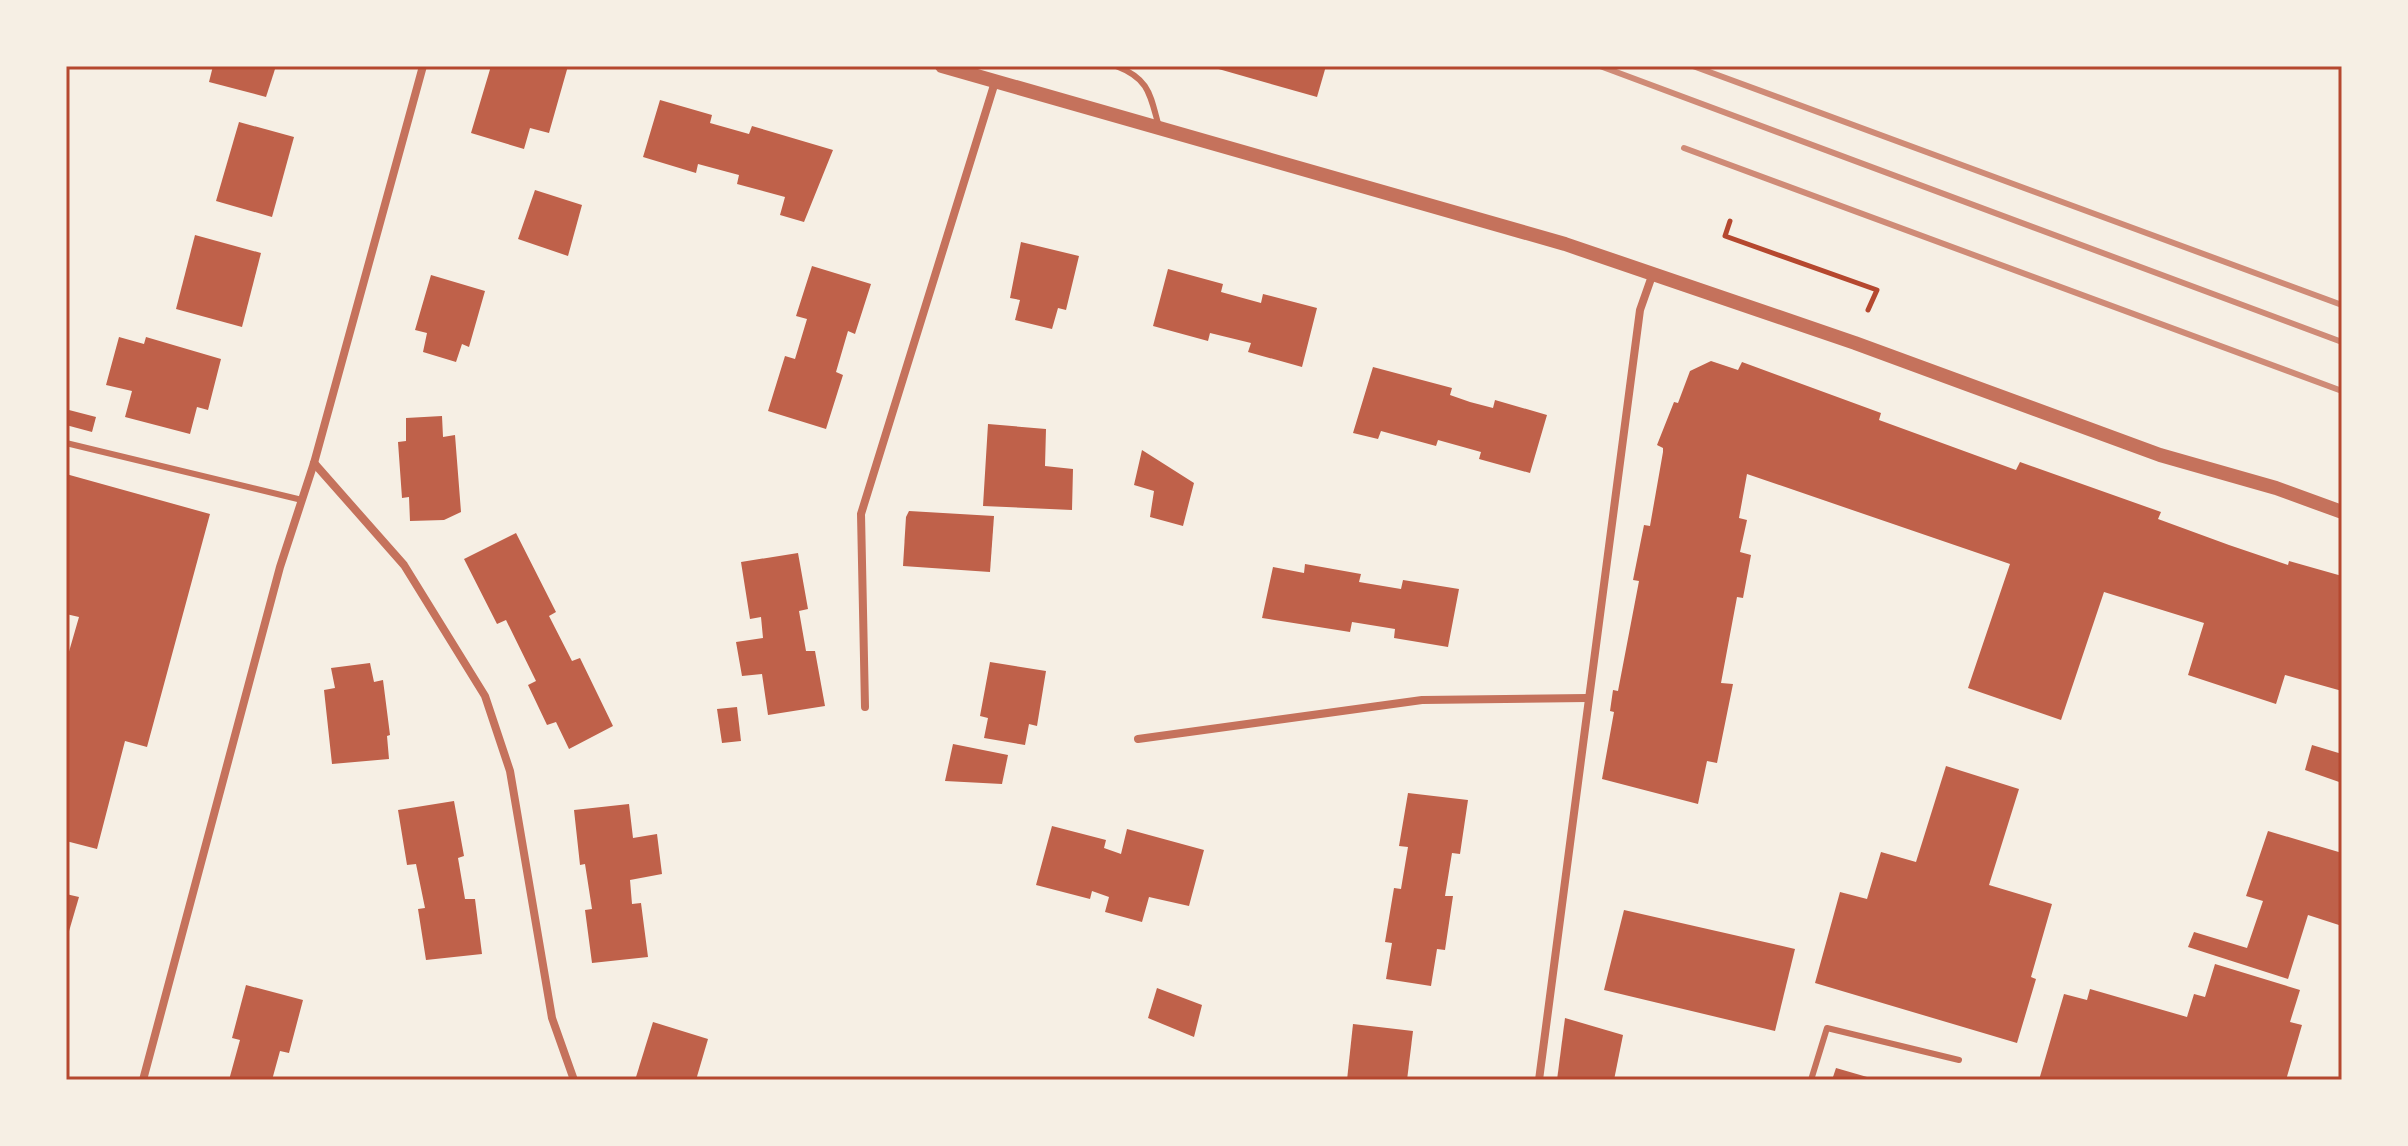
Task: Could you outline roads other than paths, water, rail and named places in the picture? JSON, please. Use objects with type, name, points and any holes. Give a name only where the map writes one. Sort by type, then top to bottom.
[{"type":"street","points":[[143,1080],[280,567],[314,463],[423,66]]},
{"type":"street","points":[[942,66],[1565,244],[1855,343],[2160,455],[2276,488],[2342,512]]},
{"type":"street","points":[[865,707],[861,514],[995,82]]},
{"type":"street","points":[[1539,1080],[1640,310],[1653,273]]},
{"type":"street","points":[[314,463],[404,565],[485,696],[510,771],[552,1018],[574,1080]]},
{"type":"street","points":[[1138,739],[1422,700],[1587,698]]},
{"type":"lane","points":[[1116,66],[1128,71],[1148,87],[1160,130]]},
{"type":"lane","points":[[66,443],[302,500]]},
{"type":"lane","points":[[1811,1080],[1827,1028],[1959,1060]]},
{"type":"railway","points":[[1600,66],[2342,342]]},
{"type":"railway","points":[[1693,66],[2342,305]]},
{"type":"railway","points":[[1684,148],[2342,391]]}]
